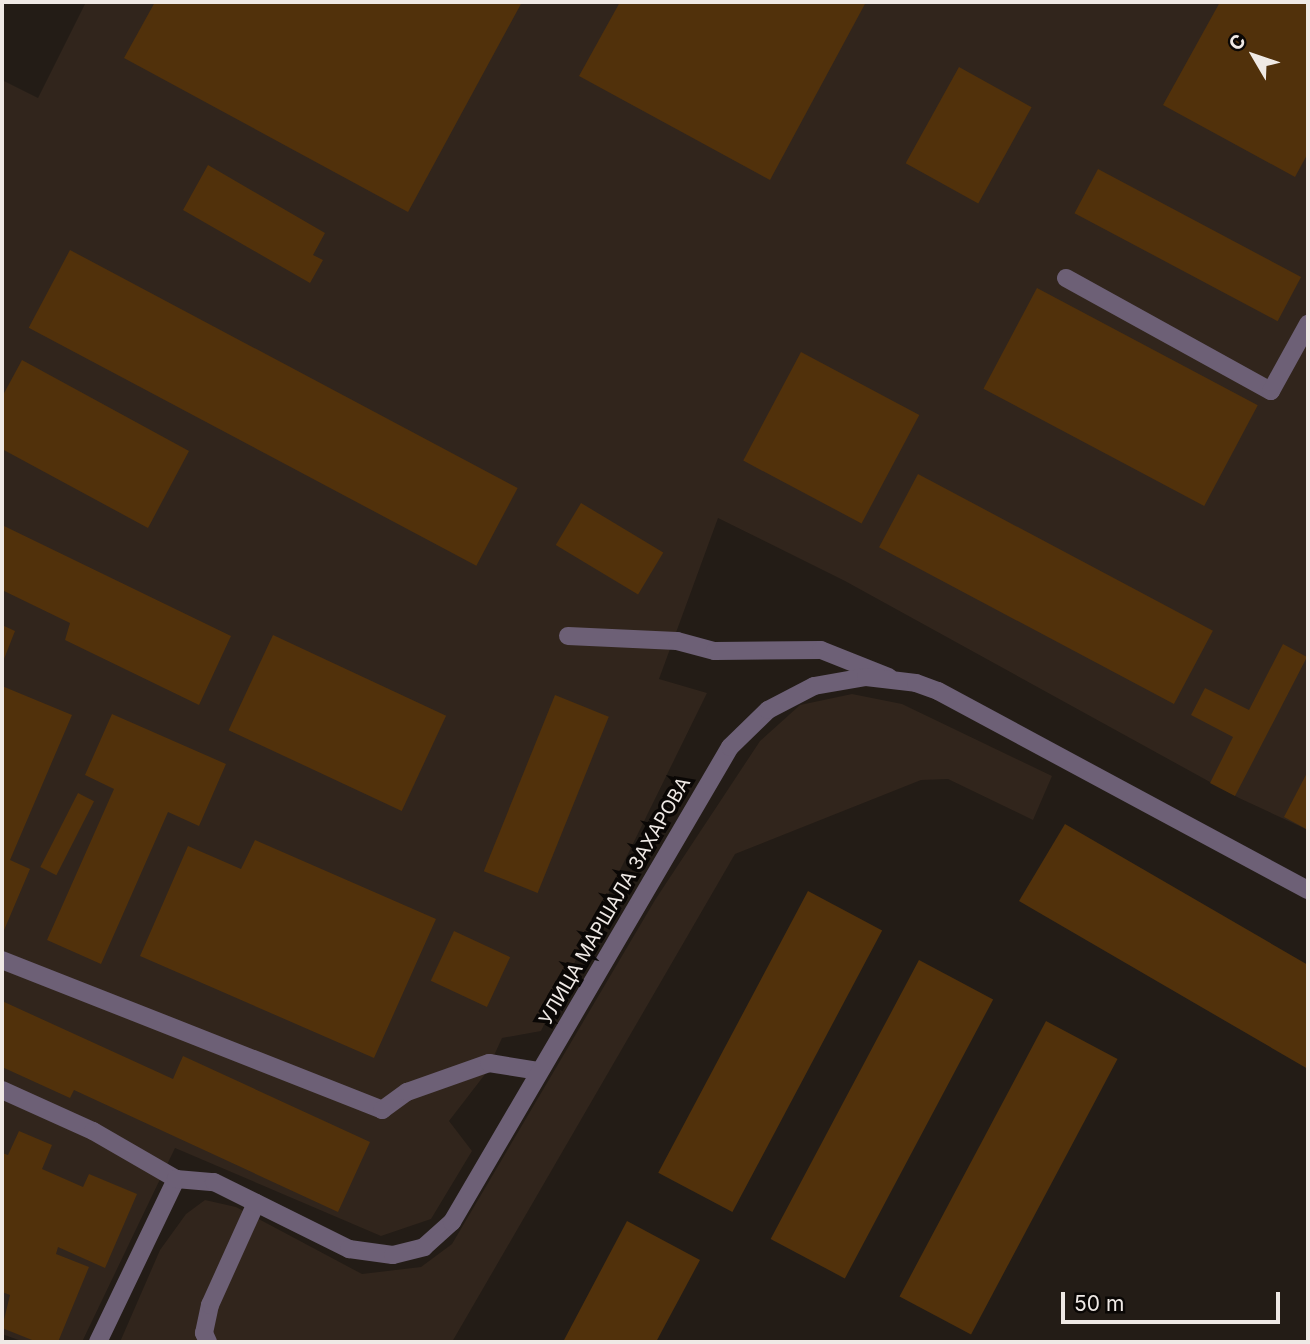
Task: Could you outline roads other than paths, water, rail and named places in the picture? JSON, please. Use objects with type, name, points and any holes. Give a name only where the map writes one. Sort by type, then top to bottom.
[{"type":"street","points":[[1066,278],[1271,391],[1308,324]]},
{"type":"street","points":[[568,635],[677,641],[715,651],[821,650],[892,678]]},
{"type":"street","name":"УЛИЦА МАРШАЛА ЗАХАРОВА","points":[[176,1179],[214,1182],[349,1249],[393,1255],[424,1247],[452,1222],[716,770],[747,727],[768,710],[814,686],[840,679],[892,678],[938,691],[1308,890]]},
{"type":"street","points":[[2,960],[382,1110],[407,1092],[489,1063],[539,1071]]},
{"type":"street","points":[[2,1090],[93,1131],[176,1179],[98,1342]]},
{"type":"street","points":[[208,1342],[204,1333],[209,1304],[256,1203]]}]
